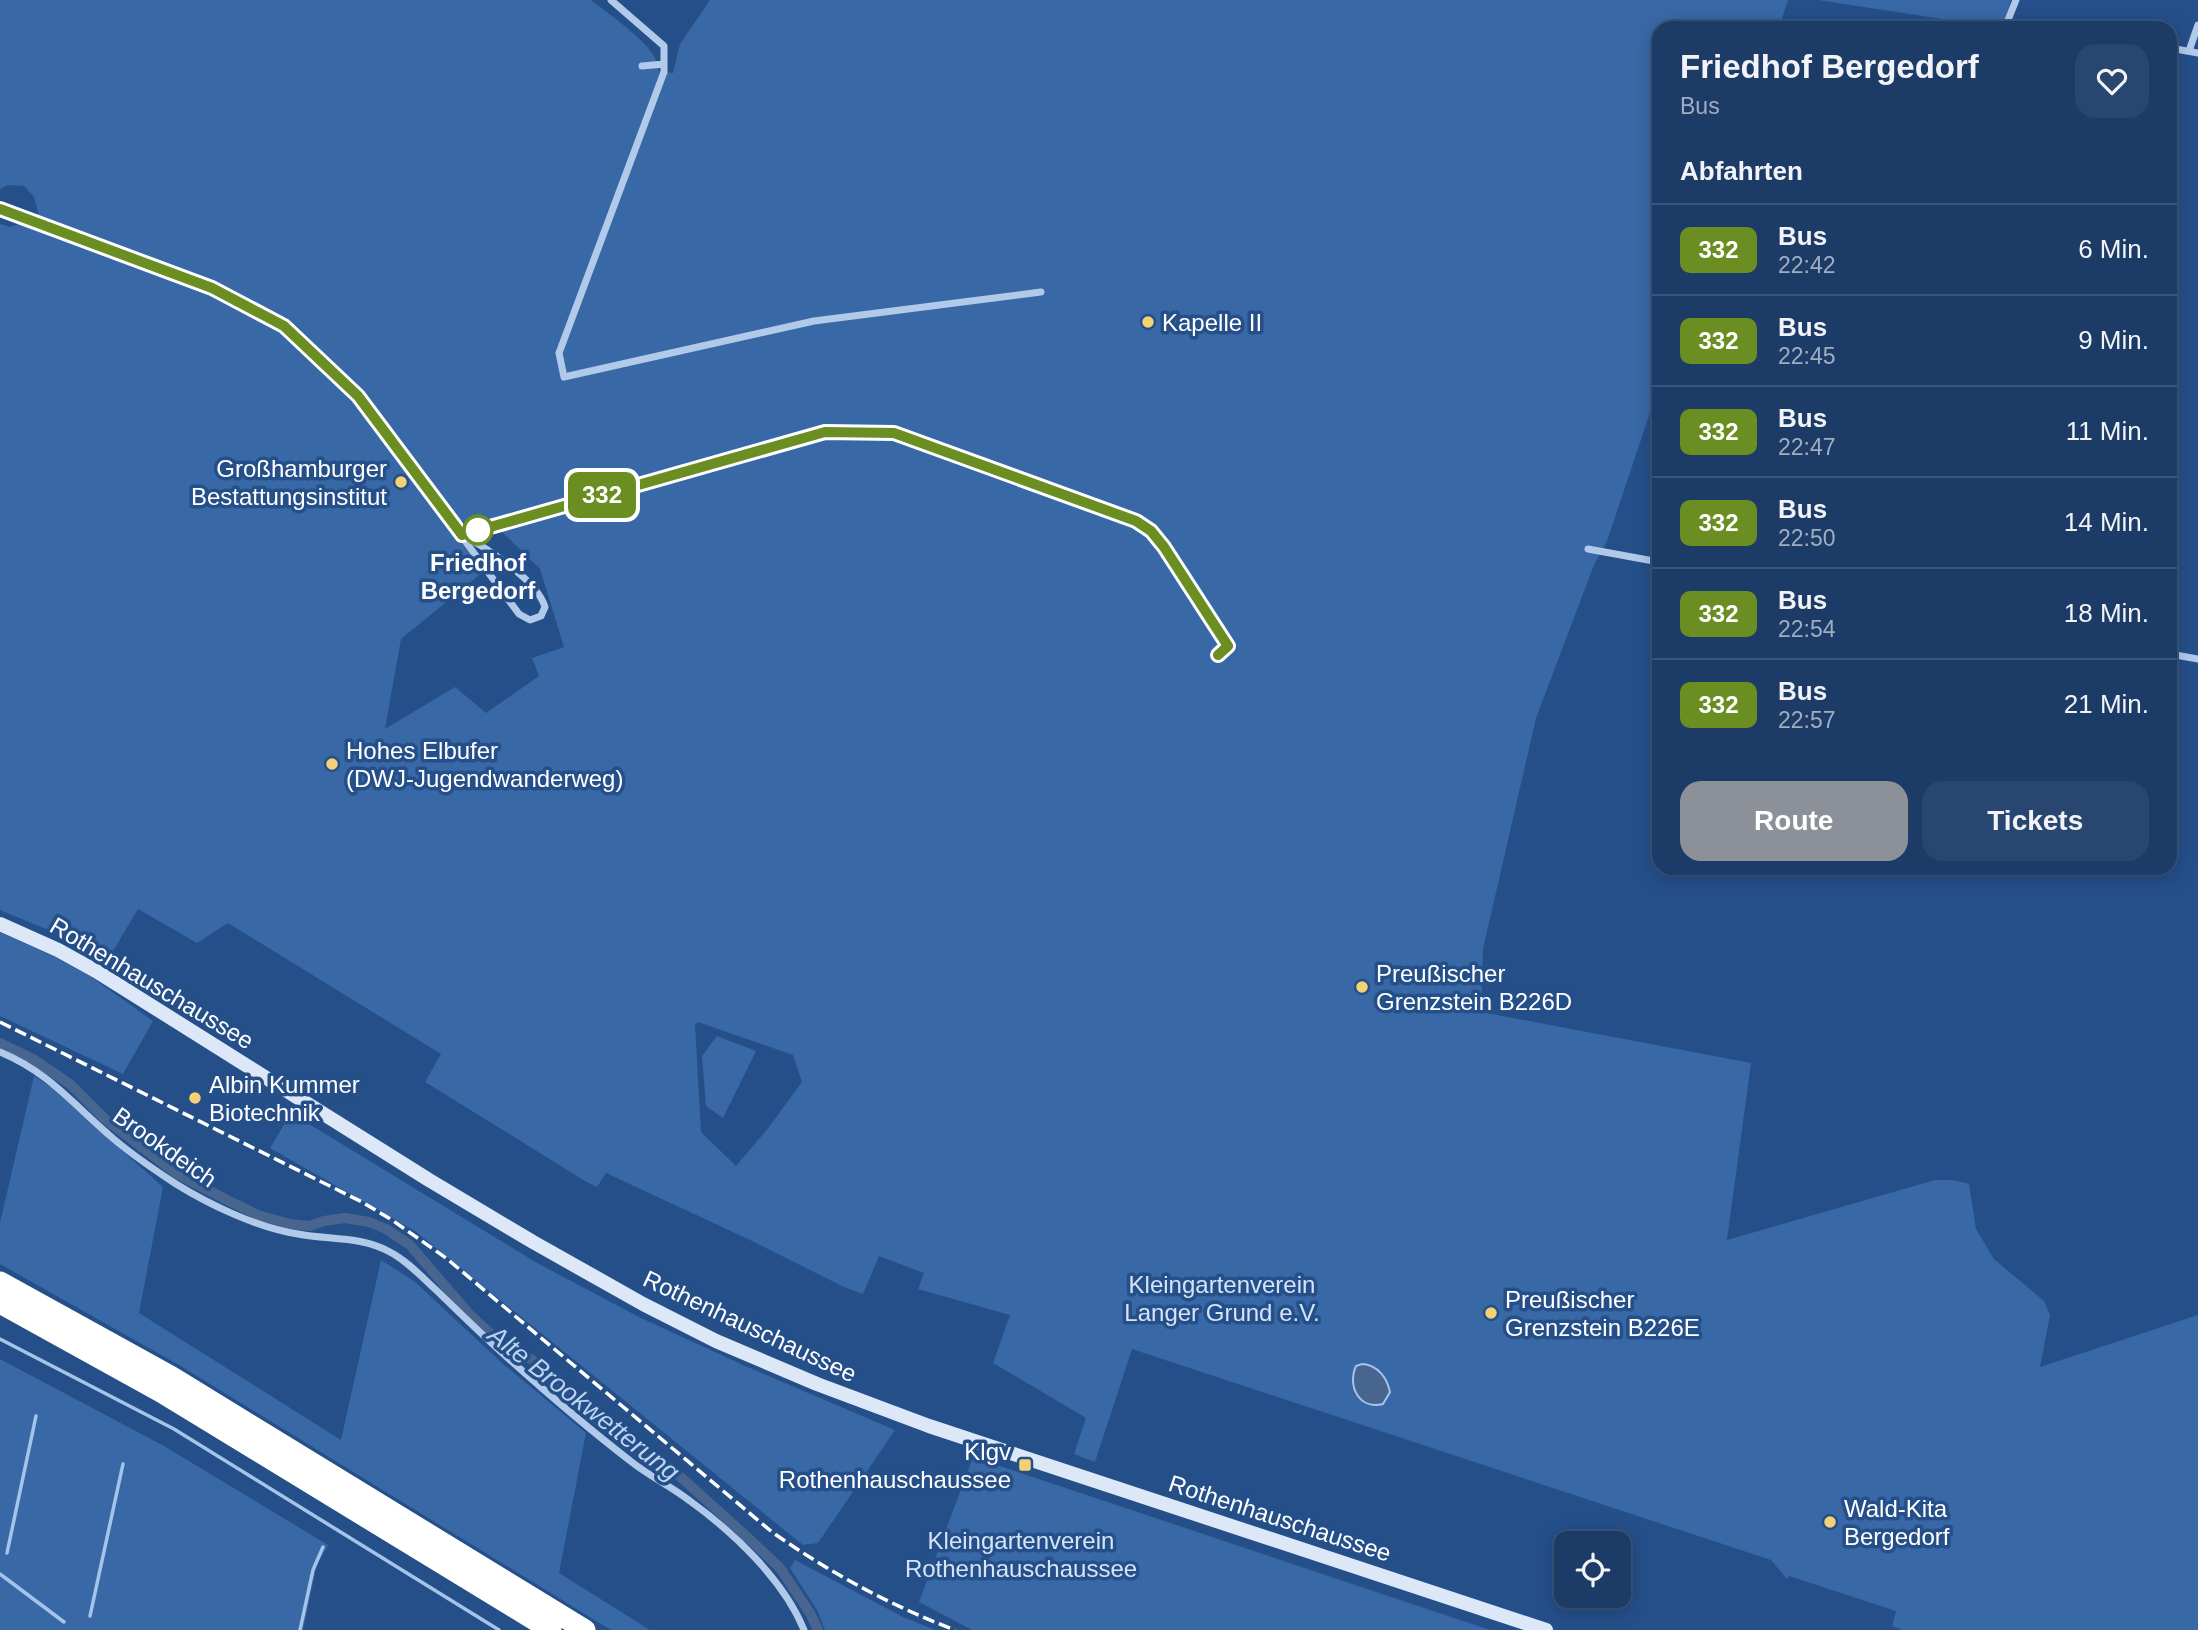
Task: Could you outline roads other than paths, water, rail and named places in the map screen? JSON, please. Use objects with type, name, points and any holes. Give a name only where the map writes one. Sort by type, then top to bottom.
[{"type":"highway","points":[[0,1282],[172,1377],[585,1630]]},
{"type":"highway","points":[[0,1303],[161,1392],[551,1630]]},
{"type":"main road","name":"Rothenhauschaussee","points":[[0,924],[58,950],[96,971],[510,1229],[635,1300],[716,1341],[817,1384],[929,1426],[1546,1630]]},
{"type":"street","points":[[611,0],[664,46],[664,64],[640,138],[559,353],[564,377],[814,321],[1041,292]]},
{"type":"street","points":[[2008,21],[2016,0]]},
{"type":"street","points":[[2189,51],[2198,24]]},
{"type":"street","points":[[2177,49],[2198,53]]},
{"type":"street","points":[[642,66],[664,64]]},
{"type":"street","points":[[0,209],[212,288],[284,326],[358,396],[519,614],[530,620],[541,616],[545,607],[536,590],[488,548],[462,535]]},
{"type":"street","points":[[1588,549],[1652,561]]},
{"type":"street","points":[[2177,655],[2198,659]]},
{"type":"street","name":"Brookdeich","points":[[0,1052],[48,1078],[109,1136],[178,1185],[212,1203],[255,1222],[297,1234],[349,1238],[391,1252],[419,1274],[507,1357],[635,1464],[691,1501],[737,1541],[773,1579],[797,1612],[804,1630]]},
{"type":"waterway","name":"Alte Brookwetterung","points":[[0,1043],[33,1059],[70,1084],[105,1119],[177,1174],[229,1201],[258,1215],[290,1224],[310,1226],[345,1218],[369,1222],[386,1229],[410,1245],[470,1315],[493,1336],[532,1360],[585,1410],[641,1454],[675,1472],[744,1534],[780,1568],[818,1630]]},
{"type":"waterway","points":[[0,1339],[174,1429],[499,1630]]},
{"type":"waterway","points":[[7,1553],[36,1416]]},
{"type":"waterway","points":[[90,1616],[123,1464]]},
{"type":"waterway","points":[[300,1630],[313,1570],[323,1547]]},
{"type":"waterway","points":[[0,1574],[64,1622]]},
{"type":"railway","points":[[0,1022],[362,1202],[392,1220],[446,1258],[772,1532],[860,1587],[955,1630]]},
{"type":"place","name":"Kapelle II","points":[[1148,322]]},
{"type":"place","name":"Großhamburger Bestattungsinstitut","points":[[401,482]]},
{"type":"place","name":"Friedhof Bergedorf","points":[[478,530]]},
{"type":"place","name":"Hohes Elbufer (DWJ-Jugendwanderweg)","points":[[332,764]]},
{"type":"place","name":"Preußischer Grenzstein B226D","points":[[1362,987]]},
{"type":"place","name":"Albin Kummer Biotechnik","points":[[195,1098]]},
{"type":"place","name":"Preußischer Grenzstein B226E","points":[[1491,1313]]},
{"type":"place","name":"Klgv Rothenhauschaussee","points":[[1025,1465]]},
{"type":"place","name":"Wald-Kita Bergedorf","points":[[1830,1522]]},
{"type":"park label","name":"Kleingartenverein Langer Grund e.V.","points":[[1222,1298]]},
{"type":"park label","name":"Kleingartenverein Rothenhauschaussee","points":[[1021,1554]]}]
